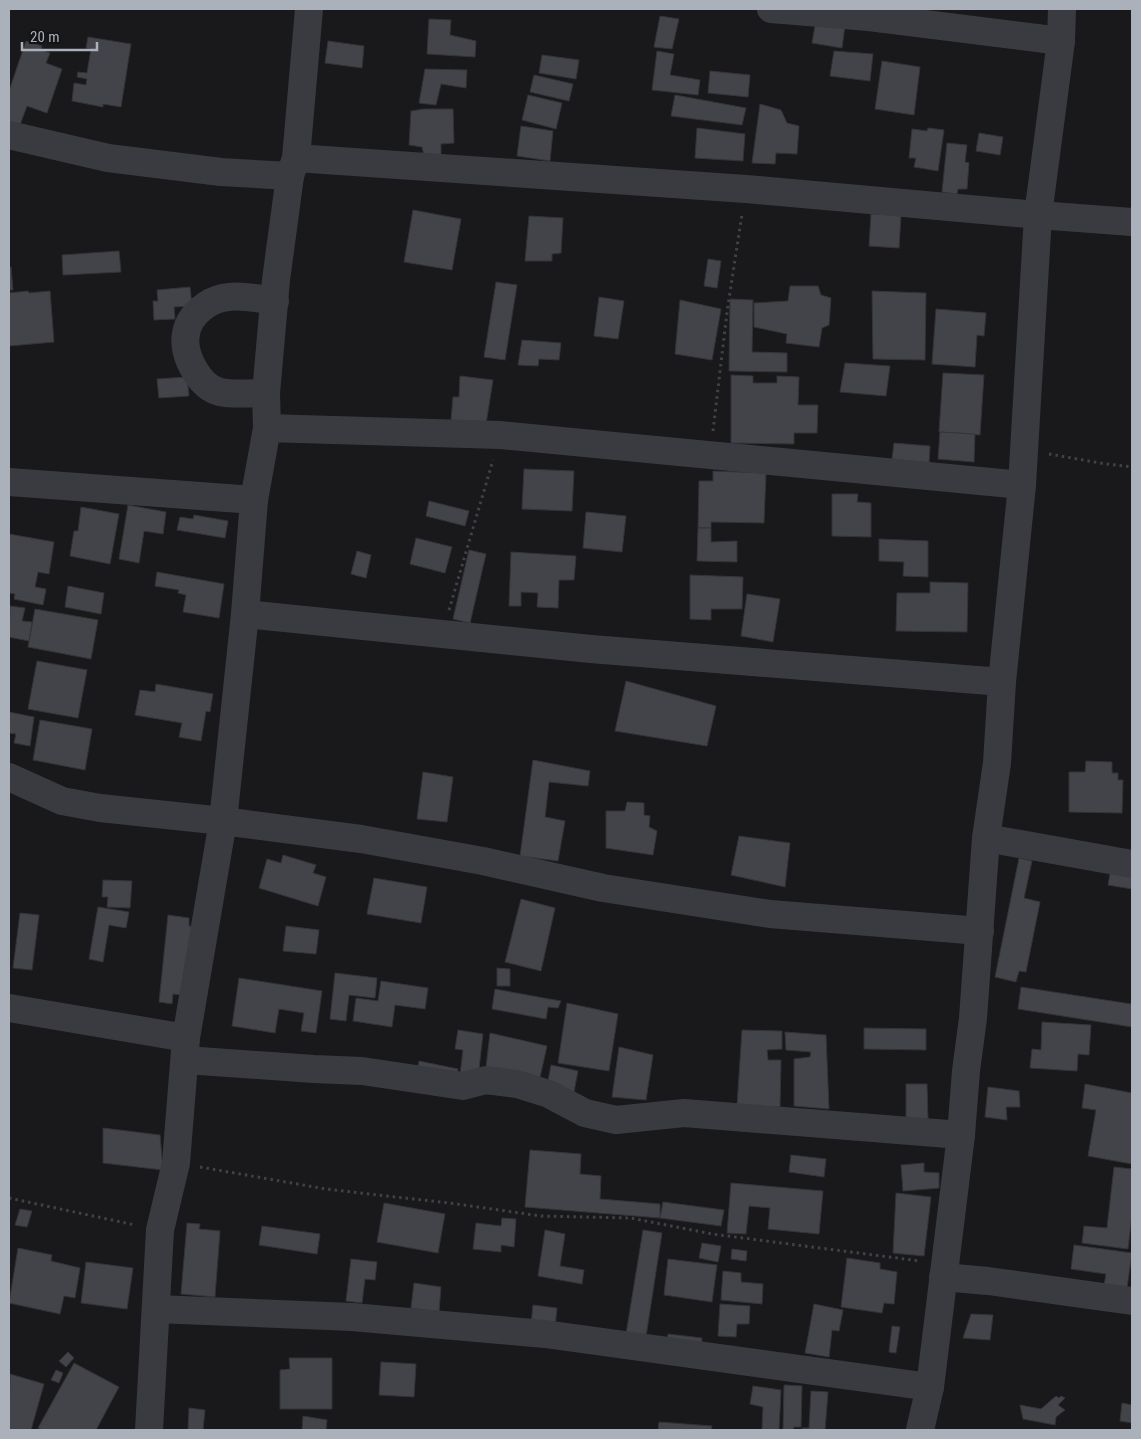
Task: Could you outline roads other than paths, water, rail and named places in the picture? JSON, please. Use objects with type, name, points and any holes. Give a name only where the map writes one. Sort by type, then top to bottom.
[{"type":"street","points":[[149,1430],[160,1230],[176,1163],[185,1049],[223,821],[245,614],[254,500],[267,428],[266,393],[274,301],[293,167],[309,9]]},
{"type":"street","points":[[772,9],[869,18],[1061,41]]},
{"type":"street","points":[[920,1430],[930,1387],[961,1135],[966,1071],[973,1018],[986,838],[997,763],[1002,682],[1022,486],[1038,215],[1061,41],[1062,9]]},
{"type":"street","points":[[9,134],[108,158],[221,172],[293,167],[746,188],[1132,222]]},
{"type":"street","points":[[266,393],[220,392],[201,380],[188,355],[185,335],[188,325],[197,311],[212,302],[235,296],[274,301]]},
{"type":"street","points":[[267,428],[500,435],[1022,486]]},
{"type":"street","points":[[9,482],[254,500]]},
{"type":"street","points":[[245,614],[601,650],[1002,682]]},
{"type":"street","points":[[9,777],[62,801],[100,808],[223,821],[361,839],[483,861],[603,888],[770,914],[980,931]]},
{"type":"street","points":[[986,838],[1132,864]]},
{"type":"street","points":[[9,1008],[185,1049],[314,1069],[362,1071],[463,1086],[486,1080],[517,1084],[549,1094],[585,1113],[616,1120],[684,1113],[961,1135]]},
{"type":"street","points":[[944,1270],[988,1281],[1132,1301]]},
{"type":"street","points":[[156,1309],[352,1318],[545,1334],[930,1387]]}]
